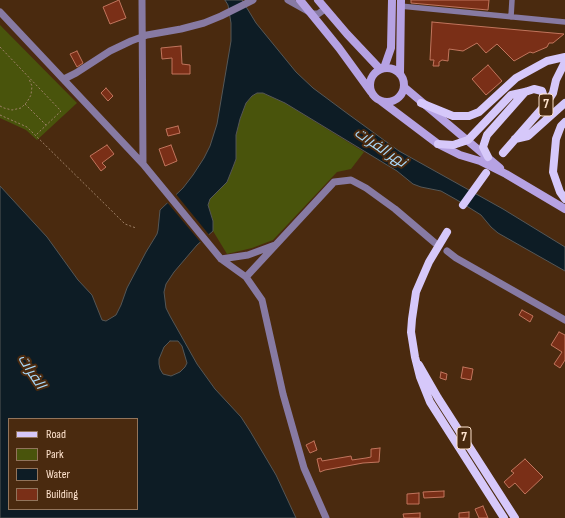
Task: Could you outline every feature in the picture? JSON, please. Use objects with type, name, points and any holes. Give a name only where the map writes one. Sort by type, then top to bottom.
[{"type":"main road","points":[[300,0],[339,48],[377,99],[382,101],[438,144],[460,155],[480,161],[506,174],[565,209]]},
{"type":"main road","points":[[318,0],[324,9],[382,69]]},
{"type":"main road","points":[[382,69],[391,48],[392,0]]},
{"type":"main road","points":[[401,3],[400,74],[404,87],[488,157],[506,174]]},
{"type":"main road","points":[[421,102],[453,116],[469,116],[479,112],[516,78],[547,61],[565,58]]},
{"type":"main road","name":"7","points":[[503,153],[546,104],[553,93],[556,80],[565,62]]},
{"type":"main road","points":[[371,92],[370,82],[372,76],[382,69],[390,68],[400,74]]},
{"type":"main road","points":[[382,101],[386,102],[396,99],[404,87]]},
{"type":"main road","points":[[438,144],[453,145],[468,140],[511,95],[534,89],[542,91],[546,104]]},
{"type":"main road","points":[[488,157],[483,147],[487,135],[525,92]]},
{"type":"main road","name":"7","points":[[514,139],[528,136],[565,103]]},
{"type":"main road","points":[[565,122],[561,126],[556,139],[553,172],[560,192],[565,199]]},
{"type":"main road","points":[[463,205],[486,173]]},
{"type":"main road","name":"7","points":[[447,232],[429,262],[416,292],[411,332],[415,357],[420,377],[430,402],[504,518]]},
{"type":"main road","name":"7","points":[[415,357],[438,398],[515,518]]},
{"type":"street","points":[[142,0],[143,164]]},
{"type":"street","points":[[64,79],[110,51],[142,37],[189,28],[221,16],[253,0]]},
{"type":"street","points":[[288,0],[316,14],[324,9]]},
{"type":"street","points":[[511,17],[512,0]]},
{"type":"street","points":[[401,3],[511,17],[565,22]]},
{"type":"street","points":[[0,12],[143,164],[221,259],[246,277],[262,300],[283,394],[302,461],[326,518]]},
{"type":"street","points":[[246,277],[334,182],[351,180],[366,188],[395,209],[434,243]]},
{"type":"street","points":[[221,259],[248,255],[277,244]]},
{"type":"street","points":[[446,251],[565,320]]},
{"type":"path","points":[[0,47],[61,111],[35,135]]},
{"type":"path","points":[[0,106],[12,110],[20,108],[25,104],[31,95],[32,86],[29,78]]},
{"type":"path","points":[[25,104],[46,125]]},
{"type":"path","points":[[0,115],[27,127],[125,224],[136,228]]},
{"type":"green space","points":[[0,25],[77,103],[37,140],[26,130],[0,118]]},
{"type":"green space","points":[[257,93],[263,93],[285,103],[364,152],[351,169],[337,172],[273,240],[252,248],[227,254],[213,231],[213,221],[208,205],[210,199],[227,182],[236,159],[236,135],[240,119],[246,103]]},
{"type":"water","points":[[225,0],[242,0],[256,23],[296,72],[313,88],[399,151],[503,209],[565,247],[565,271],[498,233],[481,215],[457,200],[441,191],[413,184],[397,171],[285,103],[263,93],[257,93],[246,103],[240,119],[236,135],[236,159],[227,182],[210,199],[208,205],[213,221],[213,231],[197,245],[174,272],[166,284],[164,292],[166,308],[197,364],[215,389],[241,417],[250,431],[276,475],[296,518],[0,518],[0,186],[47,237],[78,280],[92,295],[102,320],[106,321],[116,315],[127,288],[157,234],[160,210],[183,188],[204,158],[210,146],[217,124],[231,41],[231,23],[228,5]],"holes":[[[170,341],[178,341],[182,346],[187,363],[180,372],[171,376],[163,374],[160,369],[159,359],[164,347]]]},
{"type":"pier","points":[[175,193],[210,236],[202,244],[166,201]]},
{"type":"building","points":[[119,0],[126,18],[110,24],[103,7]]},
{"type":"building","points":[[411,0],[489,0],[488,10],[411,3]]},
{"type":"building","points":[[432,22],[564,34],[553,43],[549,43],[547,47],[533,53],[530,52],[514,61],[497,44],[486,53],[477,43],[463,51],[449,49],[448,61],[442,60],[439,62],[439,66],[433,66],[434,60],[430,60]]},
{"type":"building","points":[[181,46],[182,64],[190,65],[190,74],[172,74],[172,58],[162,59],[161,48]]},
{"type":"building","points":[[77,51],[83,63],[77,67],[70,54]]},
{"type":"building","points":[[488,65],[502,81],[486,95],[472,79]]},
{"type":"building","points":[[106,88],[113,96],[108,101],[101,93]]},
{"type":"building","points":[[178,126],[180,133],[168,136],[166,129]]},
{"type":"building","points":[[107,145],[114,154],[102,163],[106,167],[101,171],[90,156]]},
{"type":"building","points":[[171,145],[177,161],[165,166],[159,149]]},
{"type":"building","points":[[522,310],[533,316],[530,322],[519,315]]},
{"type":"building","points":[[559,332],[565,335],[565,360],[560,368],[554,364],[562,352],[551,345]]},
{"type":"building","points":[[463,367],[473,369],[471,380],[461,378]]},
{"type":"building","points":[[441,372],[447,374],[446,380],[440,378]]},
{"type":"building","points":[[314,441],[317,450],[310,453],[306,445]]},
{"type":"building","points":[[380,448],[379,462],[363,463],[320,472],[317,459],[321,458],[322,461],[351,456],[352,460],[366,458],[371,457],[371,449]]},
{"type":"building","points":[[525,459],[543,477],[525,494],[515,483],[509,488],[504,482],[514,473],[511,471]]},
{"type":"building","points":[[444,491],[444,497],[424,498],[423,492]]},
{"type":"building","points":[[419,493],[419,504],[407,504],[407,494]]},
{"type":"building","points":[[483,506],[488,518],[479,518],[475,509]]},
{"type":"building","points":[[469,512],[469,518],[459,518],[459,513]]},
{"type":"building","points":[[420,513],[420,518],[404,518],[403,514]]},
{"type":"water label","name":"نهر الفرات","points":[[380,148]]},
{"type":"water label","name":"الفرات","points":[[31,372]]}]
